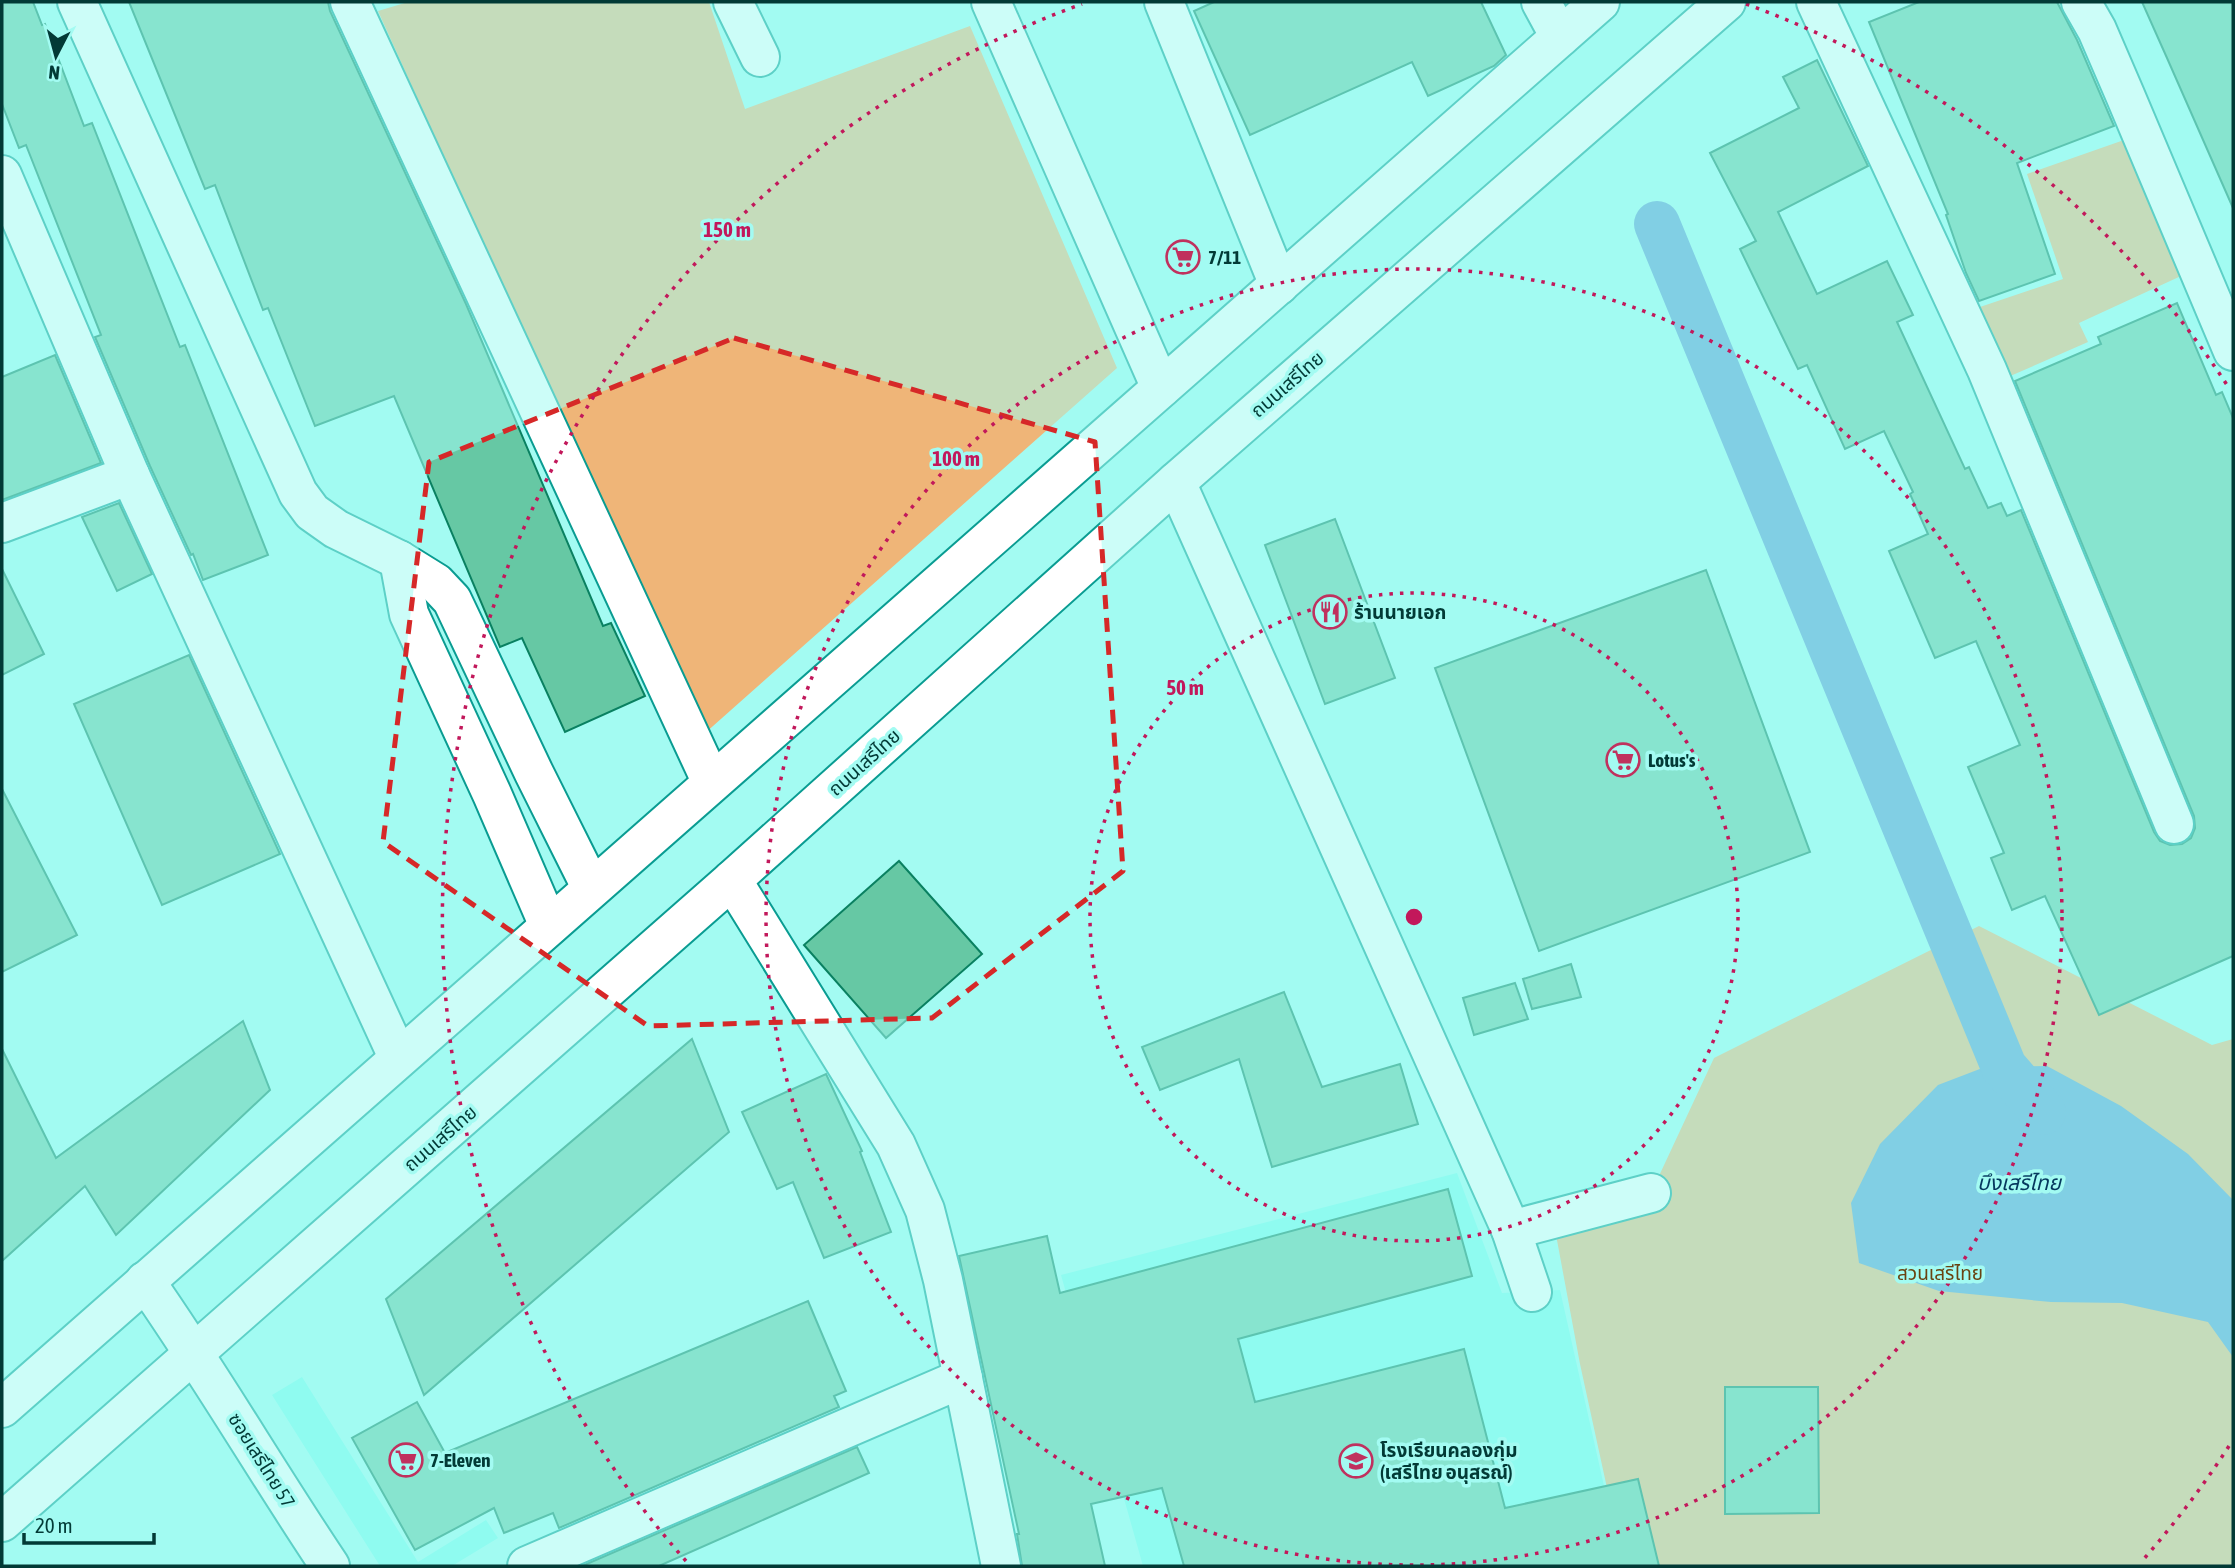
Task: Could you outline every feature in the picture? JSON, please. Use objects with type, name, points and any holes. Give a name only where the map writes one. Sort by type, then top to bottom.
[{"type":"street","points":[[76,2],[298,493],[312,512],[337,529],[399,560],[436,583],[452,600],[591,887]]},
{"type":"street","points":[[350,2],[711,782]]},
{"type":"street","points":[[733,2],[760,57]]},
{"type":"street","points":[[991,2],[1161,388]]},
{"type":"street","points":[[1164,2],[1279,285]]},
{"type":"street","points":[[1541,2],[1560,37]]},
{"type":"street","points":[[2,1408],[1600,2]]},
{"type":"street","name":"ถนนเสรีไทย","points":[[2,1522],[732,880],[1176,482],[1726,2]]},
{"type":"street","points":[[1816,2],[1987,370],[2174,824]]},
{"type":"street","points":[[2081,2],[2126,94],[2233,351]]},
{"type":"street","points":[[2,175],[130,475],[398,1057]]},
{"type":"street","points":[[2,523],[130,475]]},
{"type":"street","points":[[1176,482],[1511,1230],[1532,1292]]},
{"type":"street","points":[[399,560],[409,614],[549,926]]},
{"type":"street","points":[[492,794],[534,773]]},
{"type":"street","points":[[732,880],[896,1145],[925,1210],[1001,1566]]},
{"type":"street","points":[[1511,1230],[1651,1193]]},
{"type":"street","name":"ซอยเสรีไทย 57","points":[[145,1281],[196,1353],[330,1566]]},
{"type":"street","points":[[549,1562],[963,1378]]},
{"type":"highlighted area","points":[[734,338],[1095,442],[1123,871],[932,1018],[648,1026],[383,842],[429,462]]},
{"type":"shaded area","name":"โรงเรียนคลองกุ่ม (เสรีไทย อนุสรณ์)","points":[[1457,1173],[1502,1293],[1560,1290],[1622,1566],[1143,1566],[1061,1275]]},
{"type":"shaded area","points":[[302,1377],[418,1562],[486,1520],[498,1538],[452,1566],[380,1566],[272,1395]]},
{"type":"green space","points":[[408,2],[709,2],[745,109],[970,26],[1117,368],[704,734],[378,11]]},
{"type":"green space","points":[[2124,140],[2181,276],[2079,323],[2088,342],[2008,377],[1980,307],[2063,279],[2027,174]]},
{"type":"green space","name":"สวนเสรีไทย","points":[[1979,926],[2212,1045],[2233,1039],[2233,1566],[1624,1566],[1580,1364],[1554,1224],[1651,1193],[1714,1058]]},
{"type":"water","name":"บึงเสรีไทย","points":[[2047,1066],[2121,1106],[2188,1154],[2233,1200],[2233,1357],[2208,1322],[2122,1303],[2051,1302],[1939,1291],[1859,1263],[1851,1203],[1880,1144],[1938,1085],[1985,1067]]},
{"type":"building","points":[[2,2],[33,2],[42,25],[45,24],[84,126],[92,123],[180,347],[185,345],[268,555],[203,580],[150,466],[95,337],[101,335],[26,145],[19,148],[2,104]]},
{"type":"building","points":[[129,2],[328,2],[466,304],[603,626],[611,623],[645,696],[565,732],[522,638],[500,647],[394,396],[315,426],[268,308],[263,310],[215,185],[205,189]]},
{"type":"building","points":[[1214,2],[1481,2],[1506,55],[1494,66],[1428,96],[1412,62],[1250,135],[1194,11]]},
{"type":"building","points":[[1919,2],[2057,2],[2077,40],[2114,126],[2017,163],[2055,274],[1979,301],[1966,273],[1946,215],[1948,214],[1869,22]]},
{"type":"building","points":[[2142,2],[2233,2],[2233,208],[2167,58]]},
{"type":"building","points":[[1817,60],[1868,166],[1778,212],[1817,294],[1887,261],[1913,315],[1897,322],[1965,469],[1969,467],[1988,508],[2001,503],[2007,516],[2021,510],[2154,832],[2160,841],[2170,845],[2182,844],[2191,838],[2195,828],[2194,816],[2015,381],[2101,344],[2098,337],[2177,303],[2216,395],[2222,392],[2233,418],[2233,956],[2099,1015],[2045,896],[2012,910],[1991,858],[2004,853],[1968,767],[2020,745],[1976,641],[1935,658],[1889,551],[1928,534],[1910,494],[1913,492],[1884,431],[1845,449],[1807,365],[1798,369],[1740,249],[1756,241],[1710,153],[1799,108],[1783,77]]},
{"type":"building","points":[[55,355],[101,463],[2,500],[2,377]]},
{"type":"building","points":[[119,503],[152,574],[117,591],[82,517]]},
{"type":"building","name":"ร้านนายเอก","points":[[1335,519],[1395,678],[1325,704],[1265,545]]},
{"type":"building","points":[[2,569],[44,654],[2,675]]},
{"type":"building","name":"Lotus's","points":[[1706,570],[1810,852],[1539,951],[1435,668]]},
{"type":"building","points":[[189,655],[280,854],[162,905],[74,704]]},
{"type":"building","points":[[2,789],[77,935],[2,972]]},
{"type":"building","points":[[899,861],[982,954],[886,1038],[804,945]]},
{"type":"building","points":[[1571,964],[1581,997],[1532,1009],[1523,979]]},
{"type":"building","points":[[1515,983],[1528,1019],[1474,1035],[1463,998]]},
{"type":"building","points":[[1284,992],[1322,1087],[1400,1064],[1418,1124],[1272,1167],[1239,1059],[1160,1090],[1142,1047]]},
{"type":"building","points":[[243,1021],[270,1090],[116,1235],[85,1186],[2,1261],[2,1049],[56,1158]]},
{"type":"building","points":[[692,1039],[729,1132],[424,1395],[386,1299]]},
{"type":"building","points":[[826,1074],[862,1151],[860,1152],[891,1232],[824,1258],[793,1182],[777,1189],[742,1112]]},
{"type":"building","name":"โรงเรียนคลองกุ่ม (เสรีไทย อนุสรณ์)","points":[[1448,1189],[1472,1276],[1238,1339],[1255,1402],[1464,1349],[1505,1508],[1638,1479],[1659,1566],[1184,1566],[1162,1488],[1091,1504],[1105,1566],[1022,1566],[1019,1534],[959,1256],[1047,1236],[1060,1293]]},
{"type":"building","points":[[808,1301],[846,1391],[834,1396],[839,1407],[559,1528],[553,1513],[504,1533],[494,1508],[415,1550],[352,1438],[417,1402],[445,1453]]},
{"type":"building","points":[[1725,1387],[1818,1387],[1819,1513],[1725,1514]]},
{"type":"building","points":[[857,1447],[869,1473],[659,1566],[582,1566]]},
{"type":"waterway","points":[[1657,224],[2004,1067],[2043,1112]]},
{"type":"place","name":"7/11","points":[[1183,257]]},
{"type":"place","name":"ร้านนายเอก","points":[[1330,612]]},
{"type":"place","name":"Lotus's","points":[[1623,760]]},
{"type":"place","name":"7-Eleven","points":[[406,1460]]},
{"type":"place","name":"โรงเรียนคลองกุ่ม (เสรีไทย อนุสรณ์)","points":[[1356,1461]]}]
